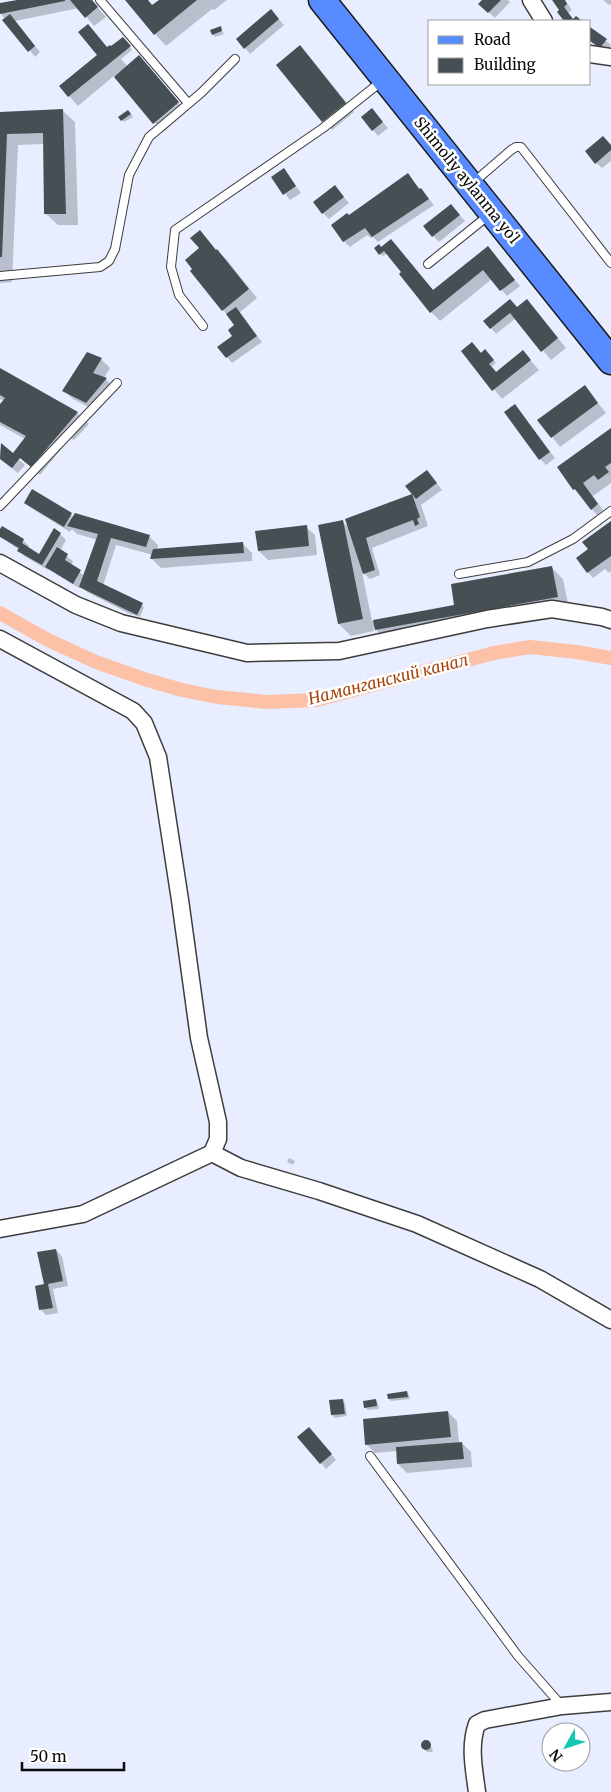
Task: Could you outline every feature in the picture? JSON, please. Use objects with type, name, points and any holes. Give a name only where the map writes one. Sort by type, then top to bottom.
[{"type":"main road","name":"Shimoliy aylanma yoʻl","points":[[322,0],[609,354]]},
{"type":"street","points":[[531,0],[543,20]]},
{"type":"street","points":[[591,54],[611,57]]},
{"type":"street","points":[[0,563],[76,605],[120,623],[247,653],[339,651],[487,619],[552,609],[611,620]]},
{"type":"street","points":[[0,639],[133,710],[144,723],[158,757],[199,1038],[218,1122],[218,1138],[212,1153],[83,1214],[0,1229]]},
{"type":"street","points":[[212,1153],[241,1168],[320,1191],[417,1224],[540,1279],[611,1320]]},
{"type":"street","points":[[477,1792],[473,1760],[473,1734],[477,1724],[485,1720],[562,1706],[611,1702]]},
{"type":"lane","points":[[100,0],[188,103]]},
{"type":"lane","points":[[0,276],[100,267],[109,261],[115,249],[129,175],[149,137],[201,93],[235,59]]},
{"type":"lane","points":[[203,326],[179,296],[171,267],[175,230],[323,128],[385,78]]},
{"type":"lane","points":[[471,185],[511,150],[521,147],[611,262]]},
{"type":"lane","points":[[428,264],[492,212]]},
{"type":"lane","points":[[0,506],[117,383]]},
{"type":"lane","points":[[458,574],[528,562],[573,539],[611,511]]},
{"type":"lane","points":[[370,1456],[518,1656],[562,1706]]},
{"type":"building","points":[[17,0],[65,1],[0,14],[0,3]]},
{"type":"building","points":[[70,0],[92,0],[98,7],[85,18]]},
{"type":"building","points":[[125,0],[148,0],[152,5],[159,0],[197,0],[154,35]]},
{"type":"building","points":[[482,0],[501,0],[488,13],[478,4]]},
{"type":"building","points":[[552,0],[565,0],[567,4],[564,7],[573,19],[576,16],[581,20],[563,20],[557,12],[559,10]]},
{"type":"building","points":[[271,9],[279,19],[244,49],[236,39]]},
{"type":"building","points":[[10,14],[35,46],[28,52],[2,20]]},
{"type":"building","points":[[88,24],[107,47],[123,37],[131,46],[68,97],[59,86],[97,55],[78,32]]},
{"type":"building","points":[[221,26],[222,31],[212,35],[210,30]]},
{"type":"building","points":[[591,28],[607,39],[600,48],[591,42]]},
{"type":"building","points":[[300,45],[346,103],[322,122],[276,65]]},
{"type":"building","points":[[139,55],[179,102],[153,124],[114,77]]},
{"type":"building","points":[[372,108],[383,122],[372,131],[361,117]]},
{"type":"building","points":[[63,109],[66,214],[44,214],[43,133],[7,134],[2,257],[0,257],[0,112]]},
{"type":"building","points":[[128,110],[131,114],[121,121],[118,117]]},
{"type":"building","points":[[603,136],[611,145],[611,150],[595,164],[585,151]]},
{"type":"building","points":[[284,168],[296,186],[283,195],[271,177]]},
{"type":"building","points":[[408,173],[429,199],[372,237],[365,228],[343,242],[331,225],[347,213],[349,215]]},
{"type":"building","points":[[335,185],[344,197],[322,214],[313,202]]},
{"type":"building","points":[[451,204],[460,215],[432,237],[423,226]]},
{"type":"building","points":[[200,230],[249,289],[222,311],[190,271],[192,269],[185,260],[199,248],[190,238]]},
{"type":"building","points":[[391,239],[433,290],[488,246],[515,280],[500,291],[483,270],[430,313],[399,274],[401,272],[384,251],[379,255],[374,248],[379,244],[381,247]]},
{"type":"building","points":[[510,299],[517,307],[527,299],[558,338],[541,352],[510,313],[490,329],[483,321]]},
{"type":"building","points":[[236,307],[257,336],[226,358],[217,347],[232,336],[228,330],[234,325],[226,314]]},
{"type":"building","points":[[472,342],[481,353],[485,349],[494,360],[489,364],[496,372],[523,350],[531,360],[492,391],[461,351]]},
{"type":"building","points":[[87,352],[102,358],[93,373],[107,378],[86,403],[62,391]]},
{"type":"building","points":[[0,368],[78,412],[31,467],[20,458],[12,468],[0,459],[1,443],[13,453],[26,436],[0,422],[0,404],[5,398],[0,395]]},
{"type":"building","points":[[585,385],[598,403],[551,438],[537,420]]},
{"type":"building","points":[[515,404],[550,452],[539,460],[504,412]]},
{"type":"building","points":[[611,428],[611,463],[605,467],[609,472],[598,480],[594,475],[583,483],[598,504],[591,510],[575,489],[573,490],[557,467]]},
{"type":"building","points":[[427,470],[437,483],[416,499],[405,486]]},
{"type":"building","points":[[32,489],[72,513],[64,527],[24,503]]},
{"type":"building","points":[[412,494],[420,517],[417,519],[419,524],[415,526],[413,520],[366,538],[375,570],[363,574],[345,519]]},
{"type":"building","points":[[75,513],[150,535],[146,547],[111,538],[97,581],[143,603],[137,615],[79,587],[98,534],[67,526]]},
{"type":"building","points":[[343,520],[363,619],[338,624],[318,525]]},
{"type":"building","points":[[611,521],[611,556],[587,573],[576,558],[588,549],[582,542]]},
{"type":"building","points":[[307,525],[309,546],[258,551],[255,531]]},
{"type":"building","points":[[2,526],[24,539],[22,543],[39,554],[54,528],[61,533],[42,565],[17,551],[19,548],[0,537]]},
{"type":"building","points":[[243,542],[244,553],[150,559],[153,549]]},
{"type":"building","points":[[57,547],[68,554],[65,560],[81,570],[73,584],[45,567]]},
{"type":"building","points":[[552,566],[558,597],[375,630],[373,620],[454,605],[451,584]]},
{"type":"building","points":[[56,1249],[63,1281],[48,1284],[53,1308],[39,1310],[35,1286],[44,1284],[37,1252]]},
{"type":"building","points":[[407,1391],[408,1397],[388,1399],[387,1394]]},
{"type":"building","points":[[343,1399],[345,1414],[331,1415],[329,1400]]},
{"type":"building","points":[[376,1399],[377,1406],[364,1408],[363,1401]]},
{"type":"building","points":[[448,1411],[451,1437],[365,1445],[363,1419]]},
{"type":"building","points":[[309,1427],[332,1454],[320,1464],[297,1437]]},
{"type":"building","points":[[462,1442],[464,1459],[397,1464],[396,1447]]},
{"type":"building","points":[[424,1740],[428,1740],[431,1745],[430,1749],[424,1750],[421,1747],[421,1743]]},
{"type":"waterway","name":"Наманганский канал","points":[[0,613],[48,640],[96,662],[147,680],[217,697],[267,702],[316,700],[494,653],[530,647],[611,658]]}]
